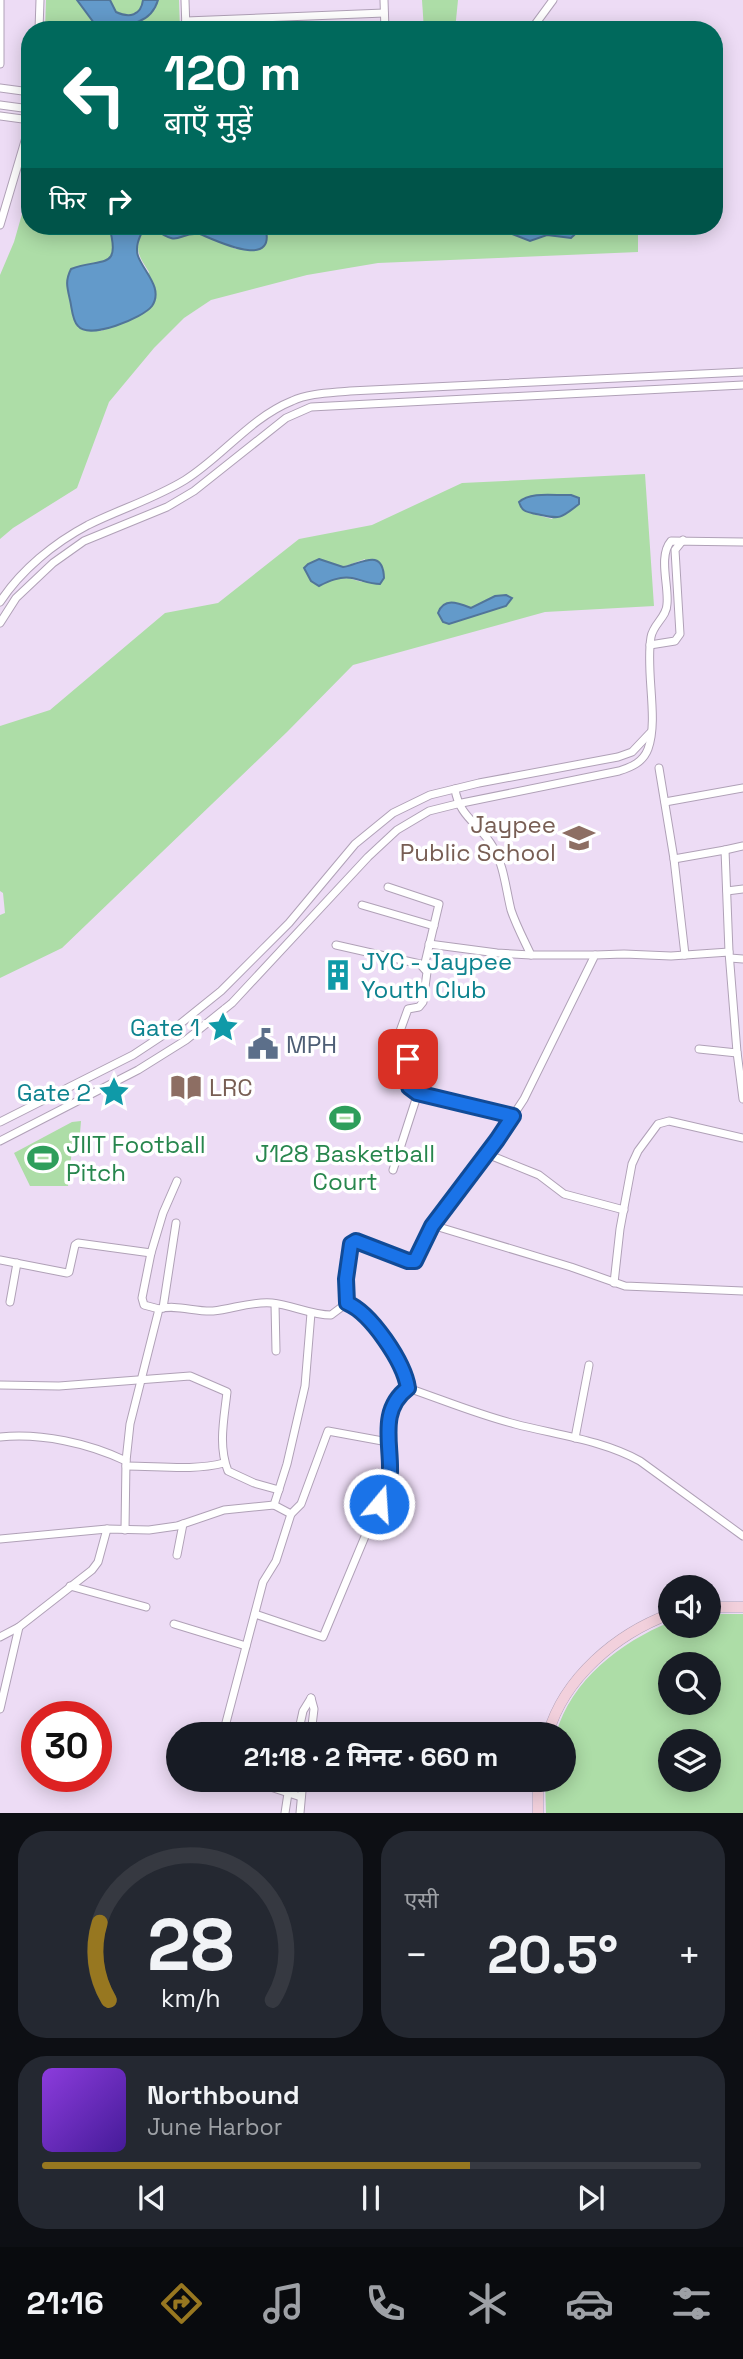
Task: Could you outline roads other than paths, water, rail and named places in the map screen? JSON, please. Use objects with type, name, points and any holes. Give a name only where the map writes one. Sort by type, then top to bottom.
[{"type":"main road","points":[[721,1607],[743,1607]]},
{"type":"main road","points":[[552,1722],[570,1690],[592,1662],[639,1627],[658,1619]]},
{"type":"main road","points":[[537,1792],[538,1813]]},
{"type":"street","points":[[0,0],[0,64]]},
{"type":"street","points":[[39,21],[40,0]]},
{"type":"street","points":[[185,0],[186,21]]},
{"type":"street","points":[[384,0],[384,21]]},
{"type":"street","points":[[538,21],[553,0]]},
{"type":"street","points":[[262,21],[384,13]]},
{"type":"street","points":[[0,88],[21,91]]},
{"type":"street","points":[[0,105],[21,108]]},
{"type":"street","points":[[0,116],[21,120]]},
{"type":"street","points":[[0,225],[21,153]]},
{"type":"street","points":[[0,602],[32,565],[59,543],[88,525],[160,495],[292,400],[384,389],[743,372]]},
{"type":"street","points":[[0,623],[16,598],[84,541],[185,497],[286,418],[311,407],[743,385]]},
{"type":"street","points":[[384,389],[385,402]]},
{"type":"street","points":[[650,645],[674,641],[680,634],[675,550],[684,540]]},
{"type":"street","points":[[0,1128],[3,1139],[138,1070],[187,1040],[232,1003],[397,830],[429,811],[631,768],[641,761],[648,749],[650,733],[648,654],[651,634],[666,613],[667,607],[667,546],[671,541],[684,540],[743,542]]},
{"type":"street","points":[[0,1122],[133,1055],[180,1024],[221,991],[289,923],[355,844],[393,813],[430,795],[618,757],[632,752],[650,733]]},
{"type":"street","points":[[659,768],[674,859],[685,955]]},
{"type":"street","points":[[665,802],[743,788]]},
{"type":"street","points":[[455,789],[457,804],[483,831],[495,849],[514,920],[531,955]]},
{"type":"street","points":[[674,859],[743,846]]},
{"type":"street","points":[[725,850],[737,1053],[743,1099]]},
{"type":"street","points":[[335,868],[347,880]]},
{"type":"street","points":[[388,887],[438,902],[439,905],[424,967],[428,977],[423,1002],[419,1007],[411,1007],[406,1012],[394,1050],[397,1055],[411,1061],[409,1087],[417,1093],[513,1116]]},
{"type":"street","points":[[727,891],[743,889]]},
{"type":"street","points":[[362,905],[433,926]]},
{"type":"street","points":[[429,944],[531,955],[730,955],[743,958]]},
{"type":"street","points":[[336,945],[415,962],[424,967]]},
{"type":"street","points":[[347,1303],[346,1279],[353,1241],[412,1262],[417,1258],[432,1226],[487,1154],[524,1099],[596,955]]},
{"type":"street","points":[[699,1049],[737,1053]]},
{"type":"street","points":[[393,1170],[417,1093]]},
{"type":"street","points":[[614,1283],[634,1157],[661,1122],[669,1121],[743,1138]]},
{"type":"street","points":[[487,1154],[539,1175],[564,1194],[624,1210]]},
{"type":"street","points":[[177,1181],[163,1213],[151,1254],[143,1301],[147,1306],[212,1311],[257,1303],[331,1315],[347,1303]]},
{"type":"street","points":[[125,1530],[126,1464],[130,1424],[139,1381],[161,1308],[176,1223]]},
{"type":"street","points":[[432,1226],[571,1267],[614,1283],[640,1288],[743,1291]]},
{"type":"street","points":[[0,1260],[67,1273],[75,1245],[78,1243],[151,1254]]},
{"type":"street","points":[[10,1302],[17,1263]]},
{"type":"street","points":[[347,1303],[371,1321],[392,1351],[408,1388]]},
{"type":"street","points":[[275,1304],[276,1351]]},
{"type":"street","points":[[274,1504],[306,1381],[311,1313]]},
{"type":"street","points":[[575,1438],[589,1366]]},
{"type":"street","points":[[0,1385],[60,1385],[190,1376],[227,1392],[222,1457],[228,1471],[254,1483],[279,1490]]},
{"type":"street","points":[[408,1388],[513,1424],[625,1452],[743,1536]]},
{"type":"street","points":[[255,1614],[323,1637],[389,1479],[388,1442],[394,1400],[408,1388]]},
{"type":"street","points":[[226,1722],[263,1581],[276,1561],[291,1514],[301,1504],[328,1431],[388,1442]]},
{"type":"street","points":[[0,1437],[25,1434],[98,1449],[126,1464],[199,1468],[225,1463]]},
{"type":"street","points":[[0,1539],[107,1529],[149,1530],[183,1524],[223,1510],[274,1504],[291,1514]]},
{"type":"street","points":[[177,1555],[183,1524]]},
{"type":"street","points":[[0,1637],[19,1627],[92,1570],[98,1562],[107,1529]]},
{"type":"street","points":[[70,1586],[146,1607]]},
{"type":"street","points":[[174,1624],[247,1646]]},
{"type":"street","points":[[0,1709],[19,1627]]},
{"type":"street","points":[[301,1722],[303,1711],[312,1698],[313,1722]]},
{"type":"street","points":[[282,1792],[301,1797]]},
{"type":"street","points":[[300,1813],[302,1792]]},
{"type":"street","points":[[285,1813],[287,1794]]},
{"type":"water","points":[[77,0],[110,0],[116,12],[130,15],[140,9],[143,0],[158,0],[148,16],[139,21],[93,21]]},
{"type":"water","points":[[111,235],[141,235],[137,253],[154,286],[155,299],[147,311],[128,321],[104,329],[84,330],[73,317],[67,288],[68,277],[71,269],[111,257]]},
{"type":"water","points":[[164,235],[188,235],[174,239]]},
{"type":"water","points":[[203,235],[266,235],[263,247],[255,250],[231,246]]},
{"type":"water","points":[[515,235],[547,235],[530,241]]},
{"type":"water","points":[[547,235],[574,235],[571,238]]},
{"type":"water","points":[[537,495],[571,495],[579,498],[579,504],[559,517],[527,512],[519,502]]},
{"type":"water","points":[[319,559],[343,567],[375,560],[383,568],[384,578],[380,584],[343,578],[319,586],[311,581],[304,568]]},
{"type":"water","points":[[506,595],[512,598],[506,606],[449,624],[443,622],[438,613],[448,603],[471,608],[495,596]]},
{"type":"place","name":"Jaypee Public School","points":[[579,838]]},
{"type":"place","name":"JYC - Jaypee Youth Club","points":[[338,975]]},
{"type":"place","name":"Gate 1","points":[[223,1027]]},
{"type":"place","name":"MPH","points":[[263,1044]]},
{"type":"place","name":"LRC","points":[[186,1087]]},
{"type":"place","name":"Gate 2","points":[[114,1092]]},
{"type":"place","name":"J128 Basketball Court","points":[[345,1118]]},
{"type":"place","name":"JIIT Football Pitch","points":[[43,1158]]}]
